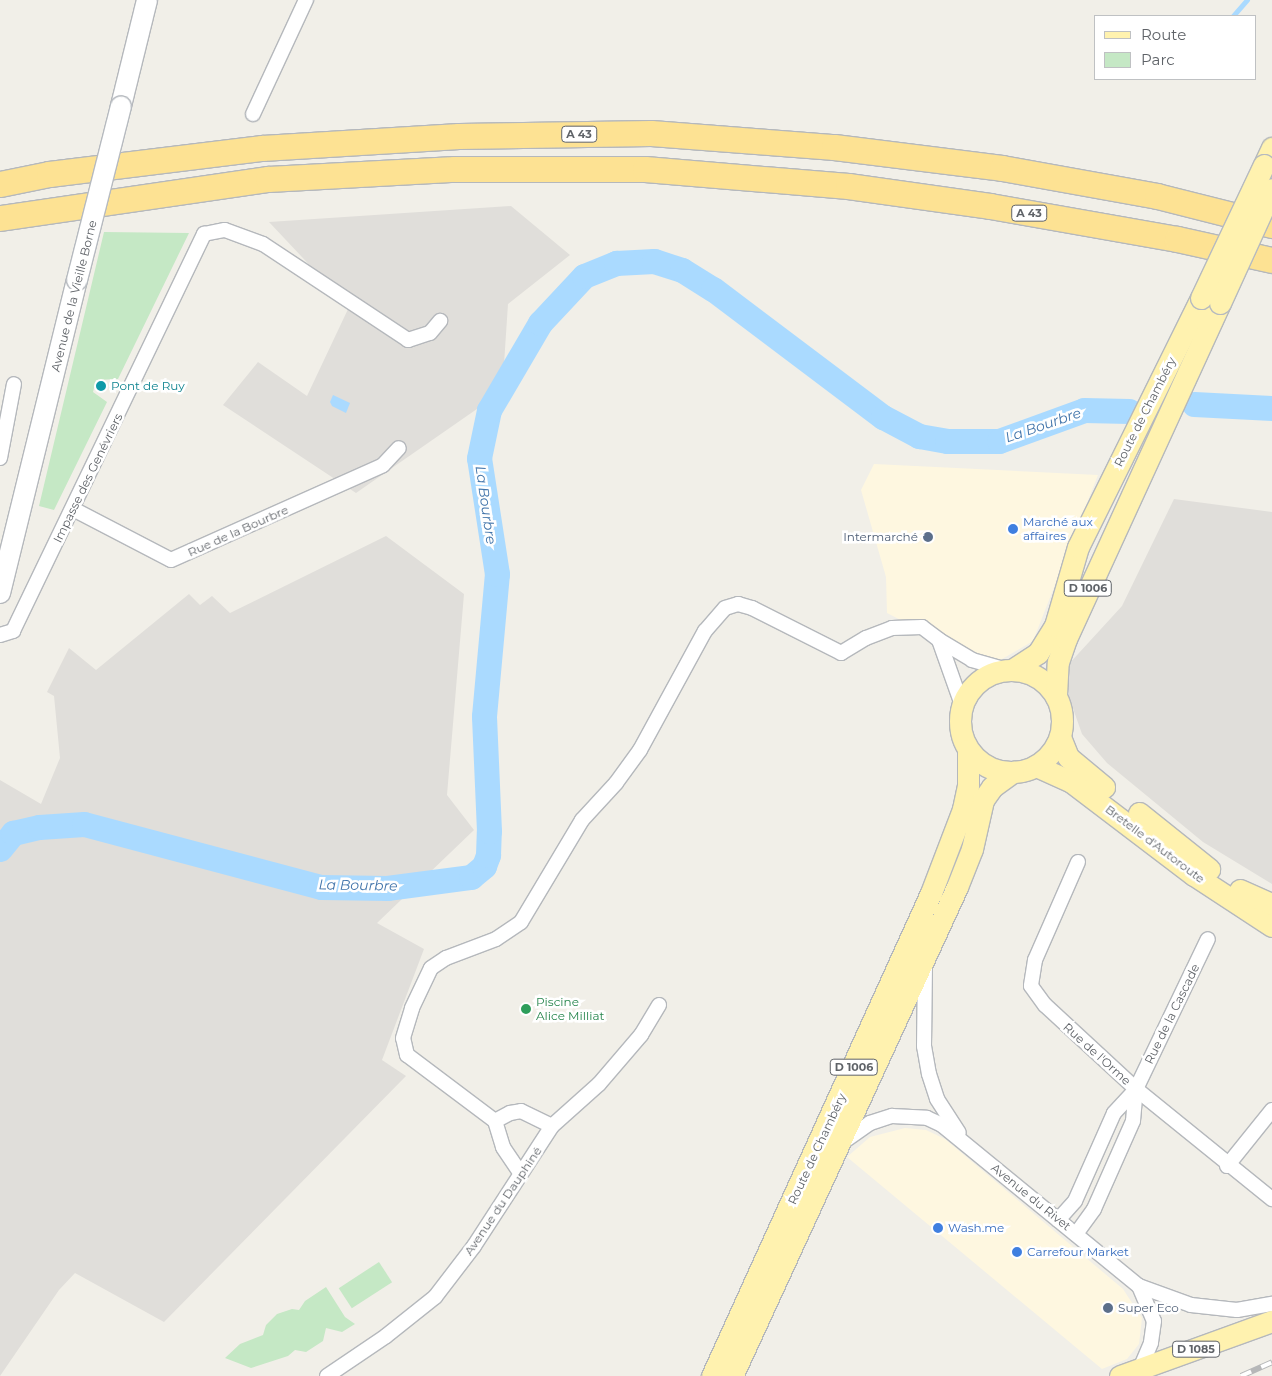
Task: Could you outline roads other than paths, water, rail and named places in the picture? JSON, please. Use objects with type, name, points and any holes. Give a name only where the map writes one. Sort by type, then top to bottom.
[{"type":"highway","name":"A 43","points":[[0,184],[49,174],[262,148],[459,136],[651,133],[922,157],[1157,196],[1272,225]]},
{"type":"highway","name":"A 43","points":[[0,218],[268,180],[455,169],[645,169],[848,186],[990,206],[1177,239],[1271,260]]},
{"type":"highway","points":[[1157,196],[1220,196],[1272,204]]},
{"type":"main road","name":"Avenue de la Vieille Borne","points":[[0,592],[147,0]]},
{"type":"main road","name":"Route de Chambéry","points":[[1056,695],[1058,662],[1066,639],[1210,301],[1268,157]]},
{"type":"main road","name":"Route de Chambéry","points":[[1009,669],[1038,653],[1055,626],[1078,547],[1272,189]]},
{"type":"main road","points":[[1009,669],[1032,673],[1046,682],[1056,695],[1063,716],[1060,737],[1046,758],[1036,766],[1013,772],[988,767],[968,750],[961,728],[962,705],[971,688],[986,675],[1009,669]]},
{"type":"main road","name":"Bretelle d'Autoroute","points":[[1060,737],[1068,757],[1078,768],[1216,874],[1272,904]]},
{"type":"main road","name":"Route de Chambéry","points":[[712,1376],[833,1115],[931,893],[968,786],[968,750]]},
{"type":"main road","name":"Bretelle d'Autoroute","points":[[1036,766],[1070,780],[1194,874],[1272,926]]},
{"type":"main road","name":"Route de Chambéry","points":[[732,1376],[838,1148],[972,849],[983,800],[992,788],[1013,772]]},
{"type":"main road","name":"D 1085","points":[[1130,1372],[1272,1321]]},
{"type":"street","points":[[253,114],[306,0]]},
{"type":"street","name":"Impasse des Genévriers","points":[[0,635],[13,631],[204,234],[225,230],[263,244],[408,340],[430,333],[440,321]]},
{"type":"street","points":[[0,458],[14,384]]},
{"type":"street","name":"Rue de la Bourbre","points":[[73,509],[171,560],[383,465],[400,448]]},
{"type":"street","points":[[521,1174],[503,1147],[496,1121],[407,1055],[403,1038],[412,1008],[431,968],[446,958],[496,940],[521,922],[582,820],[616,783],[640,750],[705,632],[725,608],[738,604],[752,608],[841,654],[866,638],[892,628],[922,627],[972,660],[1009,669]]},
{"type":"street","points":[[939,640],[962,705]]},
{"type":"street","name":"Rue de l'Orme","points":[[1078,862],[1035,960],[1031,986],[1044,1005],[1136,1089],[1226,1166],[1272,1200]]},
{"type":"street","name":"Rue de la Cascade","points":[[1058,1220],[1075,1201],[1114,1113],[1136,1089],[1208,939]]},
{"type":"street","name":"Avenue du Rivet","points":[[924,957],[924,1046],[929,1074],[937,1099],[969,1146]]},
{"type":"street","name":"Avenue du Dauphiné","points":[[327,1376],[386,1336],[435,1296],[521,1174],[552,1126],[598,1084],[641,1035],[659,1005]]},
{"type":"street","name":"Rue de la Cascade","points":[[1076,1234],[1094,1209],[1132,1121],[1136,1089]]},
{"type":"street","points":[[1226,1166],[1272,1110]]},
{"type":"street","points":[[496,1121],[510,1113],[522,1111],[552,1126]]},
{"type":"street","name":"Avenue du Rivet","points":[[838,1148],[851,1134],[870,1123],[892,1116],[909,1115],[942,1124],[1140,1286],[1191,1305],[1237,1310],[1272,1304]]},
{"type":"street","name":"Avenue du Rivet","points":[[1130,1372],[1151,1343],[1154,1321],[1140,1286]]},
{"type":"water","points":[[333,395],[350,403],[346,413],[332,406],[330,402]]},
{"type":"waterway","points":[[1234,15],[1247,0]]},
{"type":"waterway","name":"La Bourbre","points":[[0,849],[13,833],[39,827],[84,824],[321,887],[387,888],[471,877],[484,866],[488,855],[489,831],[484,716],[497,574],[479,458],[489,410],[540,323],[584,276],[616,263],[654,261],[682,270],[713,289],[883,417],[919,436],[947,441],[999,441],[1084,410],[1129,411]]},
{"type":"waterway","name":"La Bourbre","points":[[1194,404],[1272,408]]},
{"type":"railway","points":[[1241,1376],[1272,1362]]},
{"type":"place","name":"Pont de Ruy","points":[[101,386]]},
{"type":"place","name":"Marché aux affaires","points":[[1013,529]]},
{"type":"place","name":"Intermarché","points":[[928,537]]},
{"type":"place","name":"Piscine Alice Milliat","points":[[526,1009]]},
{"type":"place","name":"Wash.me","points":[[938,1228]]},
{"type":"place","name":"Carrefour Market","points":[[1017,1252]]},
{"type":"place","name":"Super Eco","points":[[1108,1308]]}]
